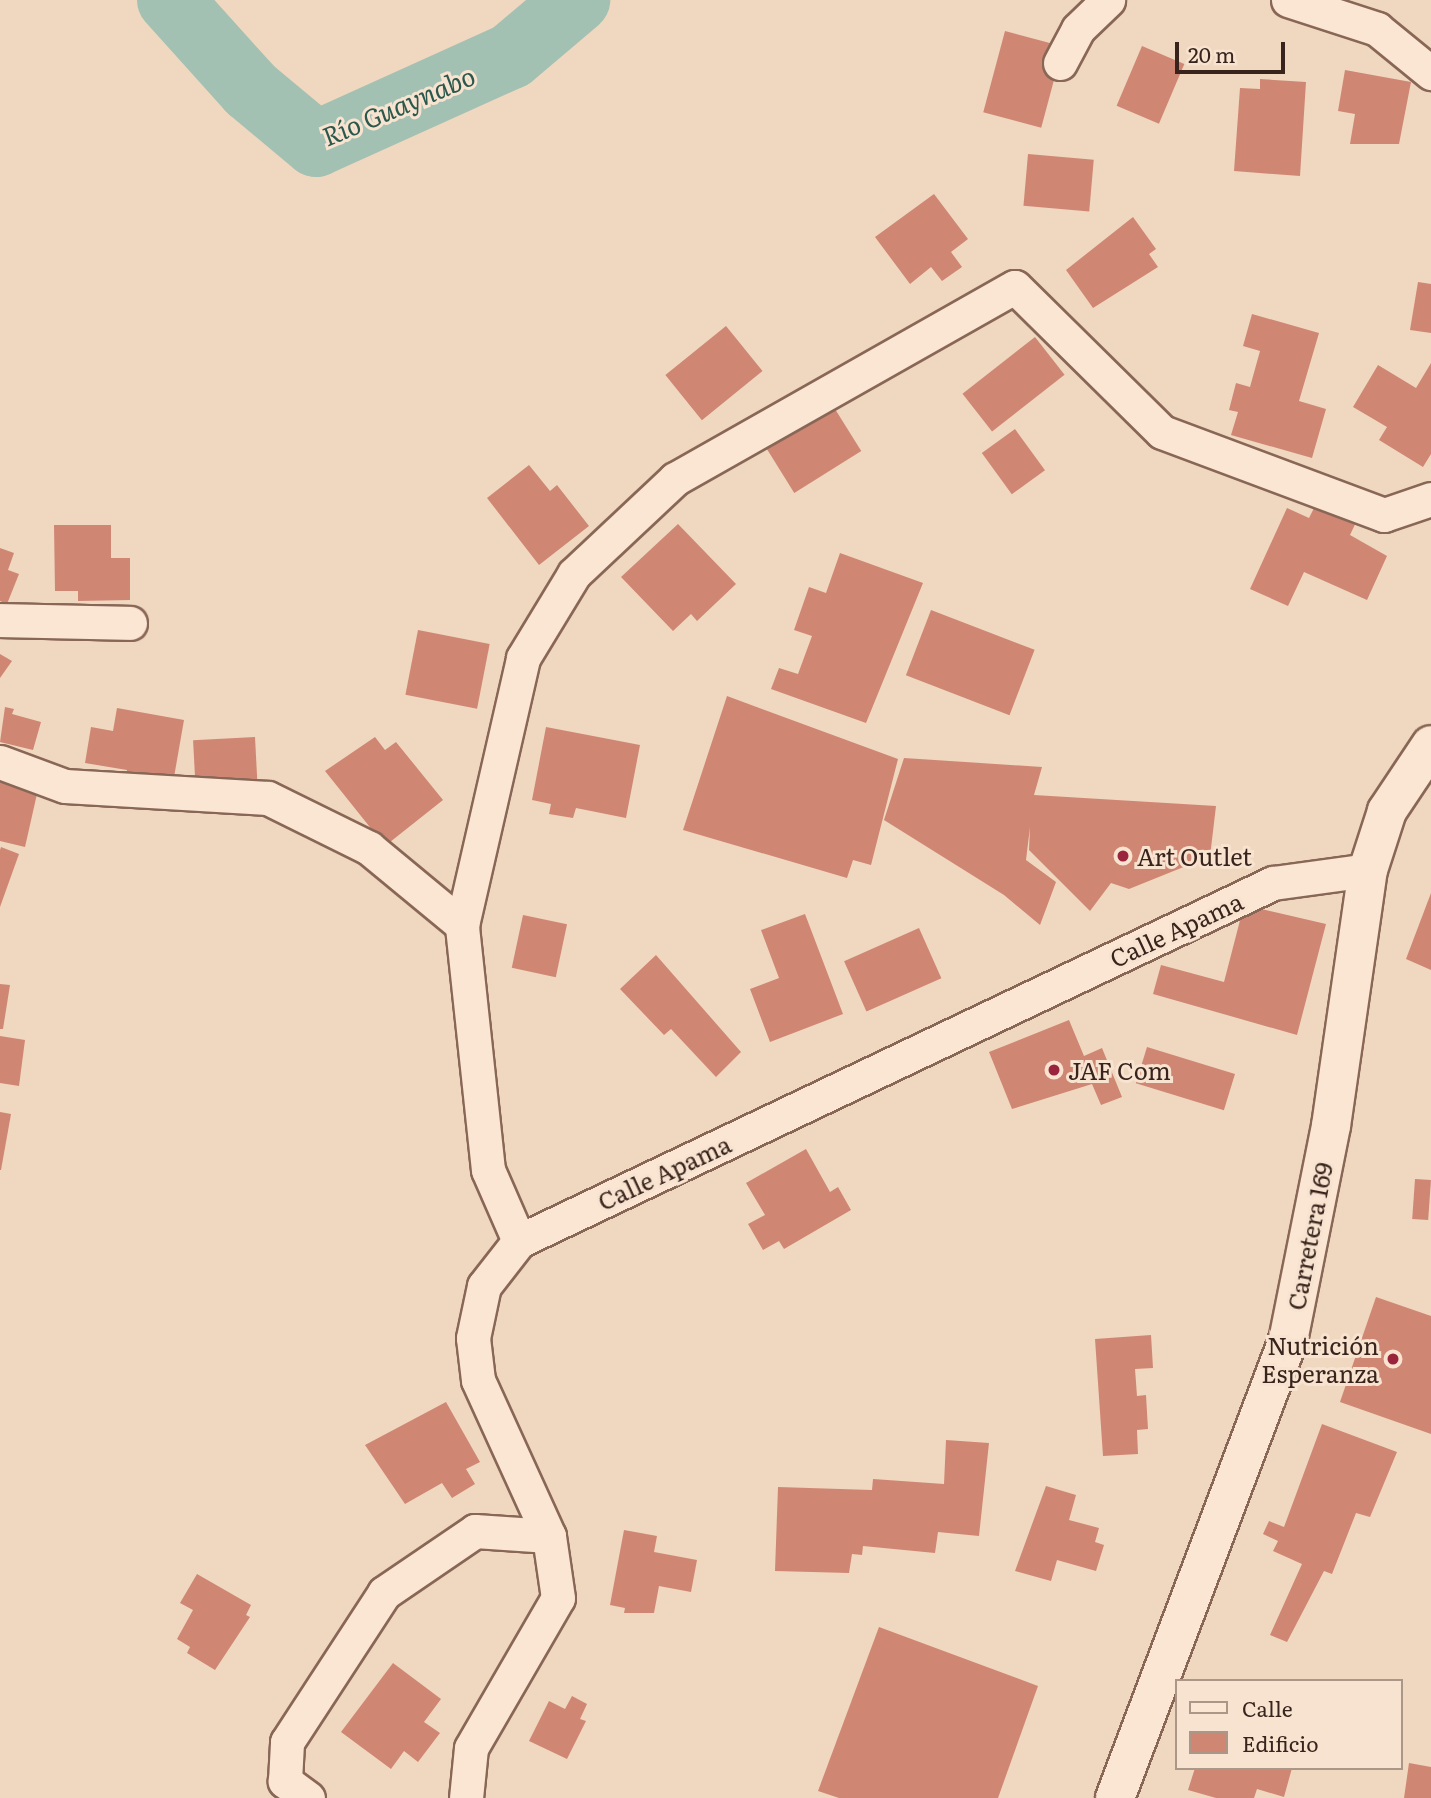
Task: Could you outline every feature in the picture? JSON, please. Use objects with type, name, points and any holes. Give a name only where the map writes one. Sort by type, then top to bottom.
[{"type":"street","points":[[1060,63],[1078,29],[1108,0]]},
{"type":"street","points":[[1288,0],[1377,29],[1431,73]]},
{"type":"street","points":[[519,1241],[488,1170],[462,925],[523,658],[574,574],[675,479],[1015,287],[1162,432],[1384,515],[1431,499]]},
{"type":"street","points":[[0,620],[130,623]]},
{"type":"street","name":"Carretera 169","points":[[1115,1798],[1288,1341],[1331,1126],[1368,870],[1387,811],[1431,745]]},
{"type":"street","points":[[0,762],[65,786],[268,798],[369,848],[462,925]]},
{"type":"street","name":"Calle Apama","points":[[466,1798],[471,1748],[558,1598],[549,1536],[478,1380],[473,1338],[484,1286],[519,1241],[1273,883],[1368,870]]},
{"type":"street","points":[[308,1798],[285,1781],[287,1742],[384,1593],[475,1531],[549,1536]]},
{"type":"building","points":[[1005,31],[1063,47],[1041,128],[983,112]]},
{"type":"building","points":[[1142,46],[1184,64],[1159,124],[1117,106]]},
{"type":"building","points":[[1345,70],[1411,82],[1399,144],[1350,144],[1355,114],[1338,111]]},
{"type":"building","points":[[1260,79],[1306,82],[1300,176],[1234,171],[1240,88],[1260,89]]},
{"type":"building","points":[[1028,154],[1094,160],[1089,212],[1023,206]]},
{"type":"building","points":[[934,194],[968,239],[951,252],[962,267],[942,281],[931,267],[910,284],[875,237]]},
{"type":"building","points":[[1133,217],[1156,249],[1149,254],[1158,267],[1093,308],[1066,270]]},
{"type":"building","points":[[1418,282],[1431,284],[1431,333],[1410,330]]},
{"type":"building","points":[[1252,314],[1319,333],[1299,401],[1326,409],[1312,458],[1231,435],[1238,412],[1229,410],[1236,383],[1250,387],[1260,351],[1243,346]]},
{"type":"building","points":[[726,326],[763,371],[702,420],[665,375]]},
{"type":"building","points":[[1035,337],[1065,375],[992,431],[963,394]]},
{"type":"building","points":[[1431,363],[1431,454],[1423,467],[1379,440],[1387,427],[1353,407],[1378,365],[1416,388]]},
{"type":"building","points":[[830,401],[861,451],[794,493],[763,443]]},
{"type":"building","points":[[1015,429],[1045,470],[1012,494],[982,453]]},
{"type":"building","points":[[529,465],[550,491],[557,485],[589,526],[539,565],[487,498]]},
{"type":"building","points":[[1318,500],[1358,518],[1350,535],[1387,556],[1367,600],[1304,572],[1288,606],[1250,589],[1287,508],[1309,518]]},
{"type":"building","points":[[678,524],[736,584],[697,621],[691,614],[673,631],[621,577]]},
{"type":"building","points":[[54,525],[111,525],[111,558],[130,558],[130,600],[78,601],[78,591],[55,591]]},
{"type":"building","points":[[0,548],[14,553],[8,570],[19,574],[7,604],[0,601]]},
{"type":"building","points":[[840,553],[923,583],[866,723],[771,689],[779,668],[798,674],[812,636],[794,630],[809,587],[826,593]]},
{"type":"building","points":[[931,610],[1035,650],[1010,715],[906,675]]},
{"type":"building","points":[[418,630],[490,644],[477,709],[405,695]]},
{"type":"building","points":[[0,654],[12,661],[0,678]]},
{"type":"building","points":[[727,696],[898,759],[871,865],[853,860],[847,878],[683,830]]},
{"type":"building","points":[[5,707],[14,709],[12,714],[41,722],[33,750],[0,742]]},
{"type":"building","points":[[117,708],[184,720],[173,783],[126,779],[127,770],[85,763],[91,727],[113,731]]},
{"type":"building","points":[[546,727],[640,745],[626,818],[576,808],[573,818],[549,814],[551,804],[532,800]]},
{"type":"building","points":[[255,737],[257,781],[195,784],[193,740]]},
{"type":"building","points":[[375,737],[385,750],[396,742],[443,800],[385,846],[325,771]]},
{"type":"building","points":[[904,758],[1042,767],[1034,795],[1216,806],[1209,865],[1191,864],[1129,889],[1111,883],[1090,911],[1029,850],[1030,827],[1026,860],[1056,882],[1040,925],[1004,895],[884,820]]},
{"type":"building","points":[[8,778],[39,785],[25,847],[0,841],[0,783]]},
{"type":"building","points":[[1,847],[19,854],[0,907],[0,850]]},
{"type":"building","points":[[1431,893],[1431,970],[1406,959]]},
{"type":"building","points":[[1244,905],[1326,924],[1297,1035],[1153,994],[1161,965],[1224,982]]},
{"type":"building","points":[[805,914],[843,1014],[770,1042],[750,989],[779,978],[761,930]]},
{"type":"building","points":[[523,915],[567,924],[556,977],[512,968]]},
{"type":"building","points":[[919,928],[941,978],[866,1012],[844,961]]},
{"type":"building","points":[[656,955],[741,1052],[716,1077],[671,1029],[664,1035],[620,989]]},
{"type":"building","points":[[0,984],[10,985],[3,1029],[0,1029]]},
{"type":"building","name":"JAF Com","points":[[1069,1020],[1084,1056],[1102,1048],[1122,1097],[1101,1105],[1092,1084],[1012,1109],[989,1052]]},
{"type":"building","points":[[0,1036],[25,1040],[19,1086],[0,1083]]},
{"type":"building","points":[[1147,1047],[1235,1074],[1224,1110],[1136,1083]]},
{"type":"building","points":[[0,1112],[11,1114],[1,1170],[0,1170]]},
{"type":"building","points":[[806,1149],[830,1192],[838,1187],[851,1210],[784,1249],[779,1241],[763,1250],[748,1224],[765,1215],[746,1183]]},
{"type":"building","points":[[1415,1179],[1431,1180],[1428,1220],[1412,1219]]},
{"type":"building","name":"Nutrición Esperanza","points":[[1376,1297],[1431,1316],[1431,1434],[1340,1402]]},
{"type":"building","points":[[1151,1335],[1153,1368],[1135,1369],[1137,1396],[1146,1395],[1148,1429],[1137,1430],[1138,1454],[1103,1456],[1095,1339]]},
{"type":"building","points":[[446,1402],[480,1462],[466,1469],[475,1484],[452,1498],[442,1483],[405,1504],[365,1445]]},
{"type":"building","points":[[1322,1424],[1397,1452],[1370,1517],[1356,1513],[1332,1574],[1324,1571],[1287,1642],[1270,1635],[1302,1564],[1273,1551],[1278,1541],[1263,1534],[1269,1521],[1284,1527]]},
{"type":"building","points":[[946,1440],[989,1443],[979,1536],[938,1532],[935,1553],[863,1546],[862,1555],[852,1554],[849,1573],[775,1571],[778,1487],[872,1490],[873,1479],[944,1484]]},
{"type":"building","points":[[1046,1486],[1076,1495],[1069,1520],[1099,1528],[1095,1542],[1104,1545],[1096,1571],[1057,1560],[1051,1581],[1015,1571]]},
{"type":"building","points":[[624,1530],[657,1536],[654,1552],[697,1560],[691,1592],[659,1586],[654,1613],[624,1613],[625,1608],[610,1605]]},
{"type":"building","points":[[197,1574],[251,1605],[246,1615],[250,1617],[215,1670],[187,1653],[190,1647],[177,1639],[193,1610],[180,1603]]},
{"type":"building","points":[[879,1627],[1038,1686],[998,1798],[839,1798],[818,1791]]},
{"type":"building","points":[[393,1663],[441,1699],[424,1722],[440,1733],[418,1762],[404,1751],[391,1769],[341,1732]]},
{"type":"building","points":[[572,1696],[587,1704],[580,1719],[586,1721],[567,1759],[529,1741],[549,1701],[565,1709]]},
{"type":"building","points":[[1409,1763],[1431,1767],[1431,1798],[1404,1798]]},
{"type":"building","points":[[1194,1770],[1291,1770],[1284,1797],[1257,1789],[1254,1798],[1216,1798],[1188,1790]]},
{"type":"waterway","name":"Río Guaynabo","points":[[170,0],[250,89],[316,144],[511,56],[577,0]]},
{"type":"place","name":"Art Outlet","points":[[1123,856]]},
{"type":"place","name":"JAF Com","points":[[1054,1070]]},
{"type":"place","name":"Nutrición Esperanza","points":[[1393,1359]]}]
